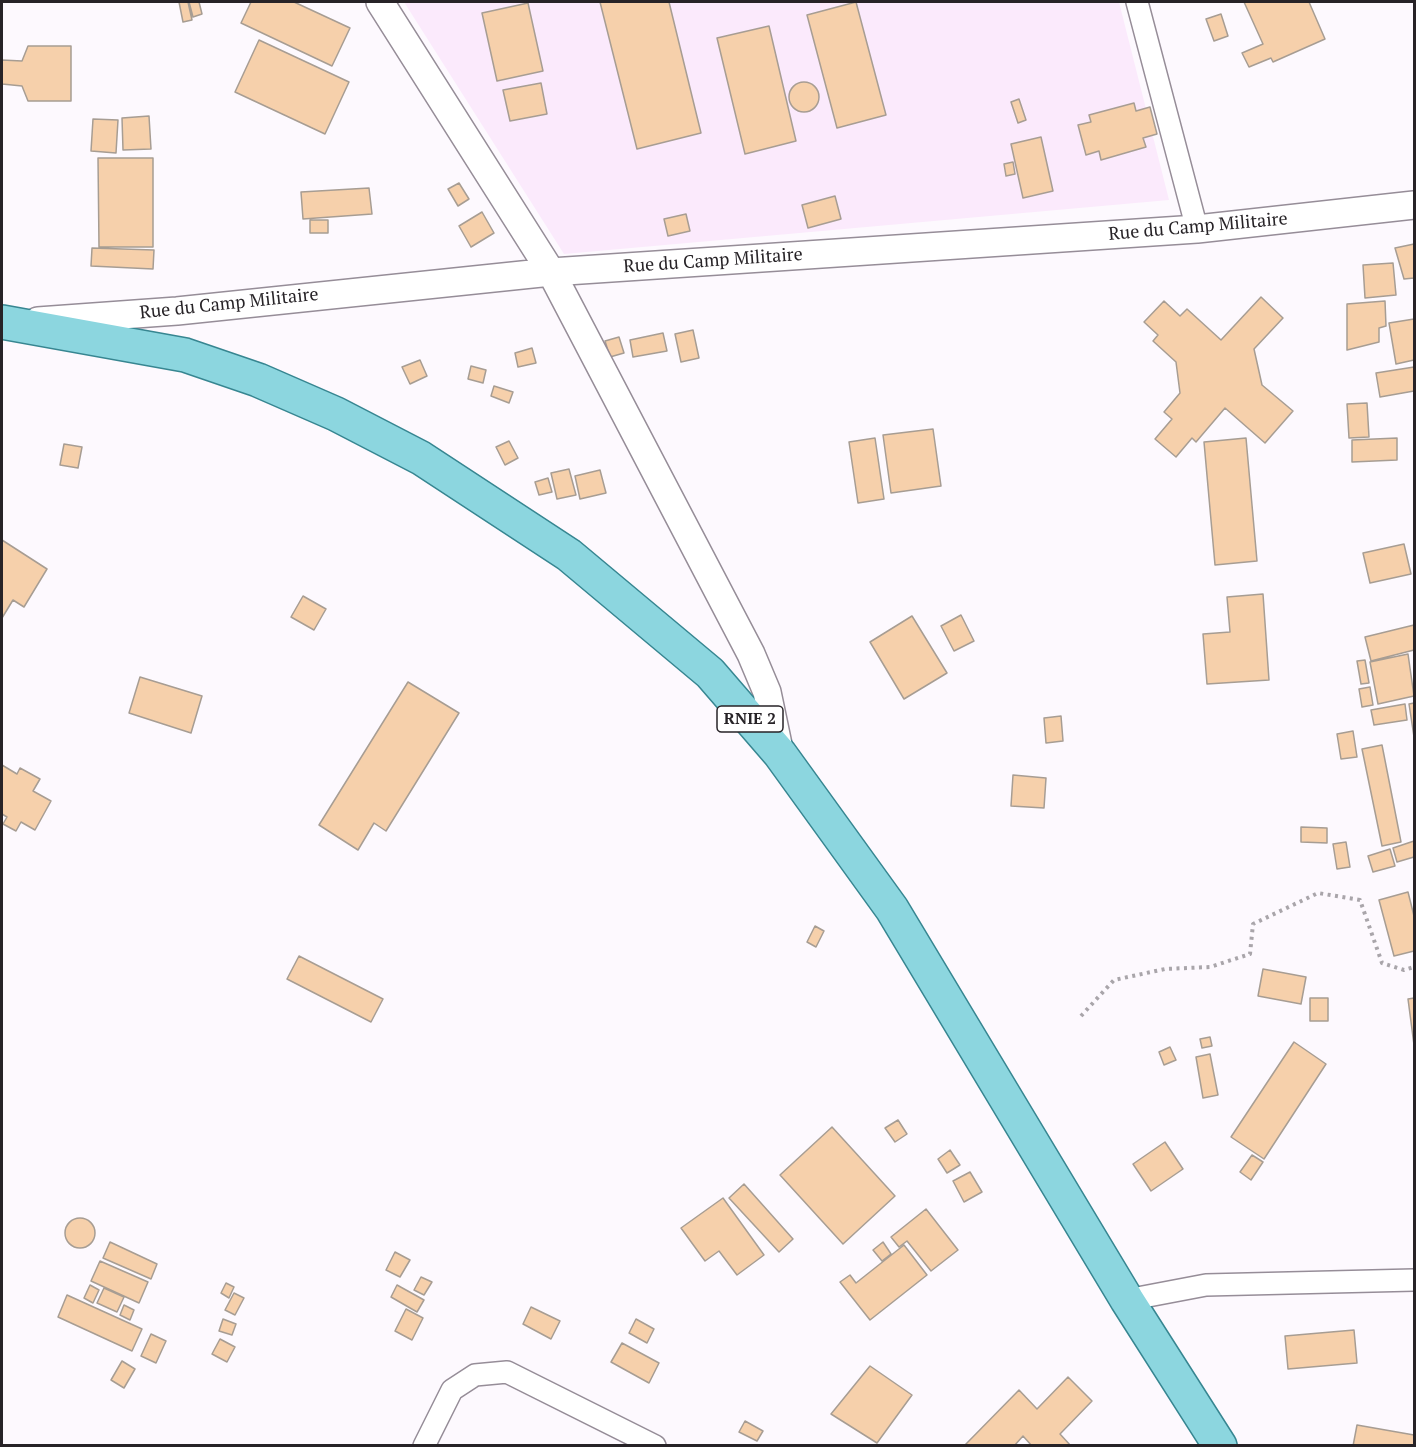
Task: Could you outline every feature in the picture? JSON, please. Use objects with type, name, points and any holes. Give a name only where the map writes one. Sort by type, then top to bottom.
[{"type":"main road","name":"RNIE 2","points":[[7,322],[185,355],[258,380],[336,414],[421,459],[569,555],[710,673],[780,754],[892,909],[1127,1300],[1220,1446]]},
{"type":"street","points":[[380,2],[550,272],[751,654],[767,692],[780,754]]},
{"type":"street","points":[[1137,2],[1197,229]]},
{"type":"street","name":"Rue du Camp Militaire","points":[[7,322],[177,310],[550,272],[1197,229],[1414,205]]},
{"type":"street","points":[[1127,1300],[1206,1285],[1414,1280]]},
{"type":"street","points":[[424,1446],[452,1390],[475,1375],[507,1372],[655,1446]]},
{"type":"path","points":[[1081,1016],[1114,980],[1165,969],[1209,967],[1250,954],[1253,924],[1318,893],[1360,900],[1382,963],[1404,970],[1414,967]]},
{"type":"shaded area","points":[[404,2],[1119,2],[1169,200],[564,254]]},
{"type":"building","points":[[179,2],[188,2],[192,20],[183,22]]},
{"type":"building","points":[[189,2],[199,2],[202,14],[193,17]]},
{"type":"building","points":[[251,2],[294,2],[350,28],[332,66],[241,23]]},
{"type":"building","points":[[600,2],[669,2],[701,133],[637,149]]},
{"type":"building","points":[[856,2],[886,115],[837,128],[807,15]]},
{"type":"building","points":[[1244,2],[1309,2],[1325,39],[1273,62],[1271,58],[1249,67],[1242,53],[1263,44]]},
{"type":"building","points":[[528,3],[543,71],[497,81],[482,13]]},
{"type":"building","points":[[1221,14],[1228,36],[1214,41],[1206,19]]},
{"type":"building","points":[[769,26],[796,141],[745,154],[717,38]]},
{"type":"building","points":[[259,40],[349,82],[325,134],[235,92]]},
{"type":"building","points":[[28,46],[71,46],[71,101],[28,101],[22,86],[2,84],[2,60],[22,61]]},
{"type":"building","points":[[804,82],[815,86],[819,97],[815,108],[804,112],[793,108],[789,97],[793,86]]},
{"type":"building","points":[[541,83],[547,114],[510,121],[503,90]]},
{"type":"building","points":[[1019,99],[1026,120],[1018,123],[1011,102]]},
{"type":"building","points":[[1134,103],[1136,111],[1150,107],[1157,134],[1143,138],[1146,147],[1101,160],[1099,151],[1086,155],[1078,125],[1091,122],[1089,115]]},
{"type":"building","points":[[149,116],[151,149],[123,150],[122,118]]},
{"type":"building","points":[[93,119],[118,120],[116,153],[91,151]]},
{"type":"building","points":[[1041,137],[1053,191],[1023,198],[1011,144]]},
{"type":"building","points":[[98,158],[153,158],[153,247],[99,247]]},
{"type":"building","points":[[1013,162],[1015,174],[1006,176],[1004,164]]},
{"type":"building","points":[[459,183],[469,199],[458,206],[448,189]]},
{"type":"building","points":[[369,188],[372,214],[303,219],[301,192]]},
{"type":"building","points":[[835,196],[841,219],[808,228],[802,205]]},
{"type":"building","points":[[482,212],[494,233],[471,247],[459,226]]},
{"type":"building","points":[[686,214],[690,231],[668,236],[664,219]]},
{"type":"building","points":[[310,220],[328,220],[328,233],[310,233]]},
{"type":"building","points":[[1414,244],[1414,278],[1404,279],[1395,248]]},
{"type":"building","points":[[92,248],[154,250],[153,269],[91,266]]},
{"type":"building","points":[[1393,263],[1396,295],[1365,298],[1363,265]]},
{"type":"building","points":[[1261,297],[1283,318],[1254,349],[1262,385],[1293,411],[1265,443],[1225,408],[1196,442],[1192,438],[1176,457],[1155,439],[1172,419],[1164,412],[1180,393],[1176,362],[1153,341],[1158,335],[1144,322],[1164,301],[1180,316],[1187,309],[1221,340]]},
{"type":"building","points":[[1385,301],[1386,326],[1379,328],[1379,342],[1347,350],[1347,304]]},
{"type":"building","points":[[1414,319],[1414,360],[1396,364],[1389,323]]},
{"type":"building","points":[[693,330],[699,358],[681,362],[675,334]]},
{"type":"building","points":[[663,333],[667,351],[633,357],[630,340]]},
{"type":"building","points":[[619,337],[624,353],[610,357],[605,341]]},
{"type":"building","points":[[532,348],[536,363],[518,367],[515,353]]},
{"type":"building","points":[[420,360],[427,376],[410,384],[402,367]]},
{"type":"building","points":[[471,366],[486,370],[483,383],[468,379]]},
{"type":"building","points":[[1414,367],[1414,391],[1380,397],[1376,373]]},
{"type":"building","points":[[494,386],[513,392],[509,403],[491,396]]},
{"type":"building","points":[[1367,403],[1369,437],[1349,438],[1347,404]]},
{"type":"building","points":[[933,429],[941,486],[891,493],[883,435]]},
{"type":"building","points":[[875,438],[884,499],[858,503],[849,442]]},
{"type":"building","points":[[1246,438],[1257,561],[1215,565],[1204,442]]},
{"type":"building","points":[[1397,438],[1397,460],[1352,462],[1352,440]]},
{"type":"building","points":[[509,441],[518,458],[505,465],[496,447]]},
{"type":"building","points":[[64,444],[82,447],[78,468],[60,465]]},
{"type":"building","points":[[569,469],[576,495],[557,499],[551,473]]},
{"type":"building","points":[[600,470],[606,493],[580,499],[575,476]]},
{"type":"building","points":[[548,478],[552,492],[539,495],[535,482]]},
{"type":"building","points":[[2,540],[47,569],[24,607],[13,600],[2,618]]},
{"type":"building","points":[[1404,544],[1411,574],[1370,583],[1363,553]]},
{"type":"building","points":[[1263,594],[1269,680],[1207,684],[1203,634],[1230,632],[1227,597]]},
{"type":"building","points":[[303,596],[326,609],[314,630],[291,617]]},
{"type":"building","points":[[961,615],[974,641],[954,651],[941,626]]},
{"type":"building","points":[[912,616],[947,673],[904,699],[870,642]]},
{"type":"building","points":[[1414,625],[1414,650],[1371,661],[1365,637]]},
{"type":"building","points":[[1408,654],[1414,696],[1378,704],[1370,662]]},
{"type":"building","points":[[1365,660],[1369,683],[1361,684],[1357,661]]},
{"type":"building","points":[[140,677],[202,696],[191,733],[129,713]]},
{"type":"building","points":[[408,682],[459,713],[386,831],[374,823],[358,850],[319,825]]},
{"type":"building","points":[[1370,687],[1373,705],[1362,707],[1359,689]]},
{"type":"building","points":[[1414,703],[1414,737],[1409,704]]},
{"type":"building","points":[[1405,704],[1407,720],[1374,725],[1371,710]]},
{"type":"building","points":[[1061,716],[1063,741],[1046,743],[1044,718]]},
{"type":"building","points":[[1353,731],[1357,757],[1341,759],[1337,734]]},
{"type":"building","points":[[1382,745],[1401,842],[1382,846],[1362,749]]},
{"type":"building","points":[[2,765],[17,774],[20,768],[40,779],[33,791],[51,801],[35,830],[21,822],[16,831],[3,824],[7,817],[2,814]]},
{"type":"building","points":[[1013,775],[1046,778],[1044,808],[1011,806]]},
{"type":"building","points":[[1301,827],[1327,828],[1327,843],[1301,842]]},
{"type":"building","points":[[1414,841],[1414,857],[1397,862],[1393,848]]},
{"type":"building","points":[[1346,842],[1350,867],[1337,869],[1333,844]]},
{"type":"building","points":[[1390,849],[1395,866],[1373,872],[1368,856]]},
{"type":"building","points":[[1408,892],[1414,916],[1414,951],[1394,956],[1379,900]]},
{"type":"building","points":[[815,926],[824,931],[816,947],[807,942]]},
{"type":"building","points":[[299,956],[383,999],[371,1022],[287,979]]},
{"type":"building","points":[[1263,969],[1306,977],[1301,1004],[1258,996]]},
{"type":"building","points":[[1310,998],[1328,998],[1328,1021],[1310,1021]]},
{"type":"building","points":[[1414,998],[1414,1045],[1408,999]]},
{"type":"building","points":[[1210,1037],[1212,1046],[1202,1048],[1200,1039]]},
{"type":"building","points":[[1294,1042],[1326,1064],[1264,1159],[1231,1137]]},
{"type":"building","points":[[1170,1047],[1176,1060],[1164,1065],[1159,1052]]},
{"type":"building","points":[[1210,1054],[1218,1095],[1203,1098],[1196,1057]]},
{"type":"building","points":[[898,1120],[907,1134],[895,1142],[885,1128]]},
{"type":"building","points":[[832,1127],[895,1196],[843,1244],[780,1175]]},
{"type":"building","points":[[1165,1142],[1183,1169],[1151,1191],[1133,1164]]},
{"type":"building","points":[[950,1150],[960,1165],[947,1173],[938,1159]]},
{"type":"building","points":[[1252,1155],[1263,1162],[1251,1180],[1240,1172]]},
{"type":"building","points":[[970,1172],[982,1192],[964,1202],[953,1181]]},
{"type":"building","points":[[744,1184],[793,1239],[779,1252],[729,1198]]},
{"type":"building","points":[[723,1198],[764,1255],[737,1275],[719,1251],[705,1261],[681,1228]]},
{"type":"building","points":[[926,1209],[958,1250],[931,1271],[907,1241],[899,1247],[891,1237]]},
{"type":"building","points":[[80,1218],[91,1222],[95,1233],[91,1244],[80,1248],[69,1244],[65,1233],[69,1222]]},
{"type":"building","points":[[110,1242],[157,1264],[151,1279],[103,1258]]},
{"type":"building","points":[[883,1242],[891,1254],[882,1261],[873,1250]]},
{"type":"building","points":[[904,1245],[927,1275],[870,1320],[840,1282],[850,1275],[856,1283]]},
{"type":"building","points":[[395,1252],[410,1260],[400,1277],[386,1270]]},
{"type":"building","points":[[100,1261],[148,1282],[139,1303],[91,1281]]},
{"type":"building","points":[[421,1277],[432,1282],[424,1295],[414,1290]]},
{"type":"building","points":[[226,1283],[234,1287],[229,1298],[221,1293]]},
{"type":"building","points":[[90,1285],[99,1290],[93,1303],[84,1298]]},
{"type":"building","points":[[397,1285],[424,1300],[417,1312],[391,1297]]},
{"type":"building","points":[[104,1288],[124,1297],[117,1312],[97,1303]]},
{"type":"building","points":[[234,1293],[244,1298],[235,1315],[225,1310]]},
{"type":"building","points":[[67,1295],[142,1329],[132,1351],[58,1317]]},
{"type":"building","points":[[124,1305],[134,1310],[130,1320],[120,1315]]},
{"type":"building","points":[[531,1307],[560,1321],[551,1339],[523,1324]]},
{"type":"building","points":[[406,1309],[423,1318],[412,1340],[395,1331]]},
{"type":"building","points":[[223,1319],[236,1324],[232,1335],[219,1331]]},
{"type":"building","points":[[636,1319],[654,1329],[647,1343],[629,1333]]},
{"type":"building","points":[[1354,1330],[1357,1363],[1288,1369],[1285,1336]]},
{"type":"building","points":[[151,1334],[166,1341],[156,1363],[141,1356]]},
{"type":"building","points":[[220,1339],[235,1347],[227,1362],[212,1354]]},
{"type":"building","points":[[622,1343],[659,1363],[649,1383],[611,1362]]},
{"type":"building","points":[[122,1361],[135,1369],[124,1388],[111,1380]]},
{"type":"building","points":[[870,1366],[912,1395],[877,1443],[831,1414]]},
{"type":"building","points":[[1068,1377],[1092,1401],[1060,1434],[1071,1446],[1032,1446],[1023,1436],[1014,1446],[964,1446],[1019,1390],[1037,1409]]},
{"type":"building","points":[[745,1421],[763,1431],[757,1441],[739,1432]]},
{"type":"building","points":[[1357,1425],[1414,1435],[1414,1446],[1353,1446]]}]
